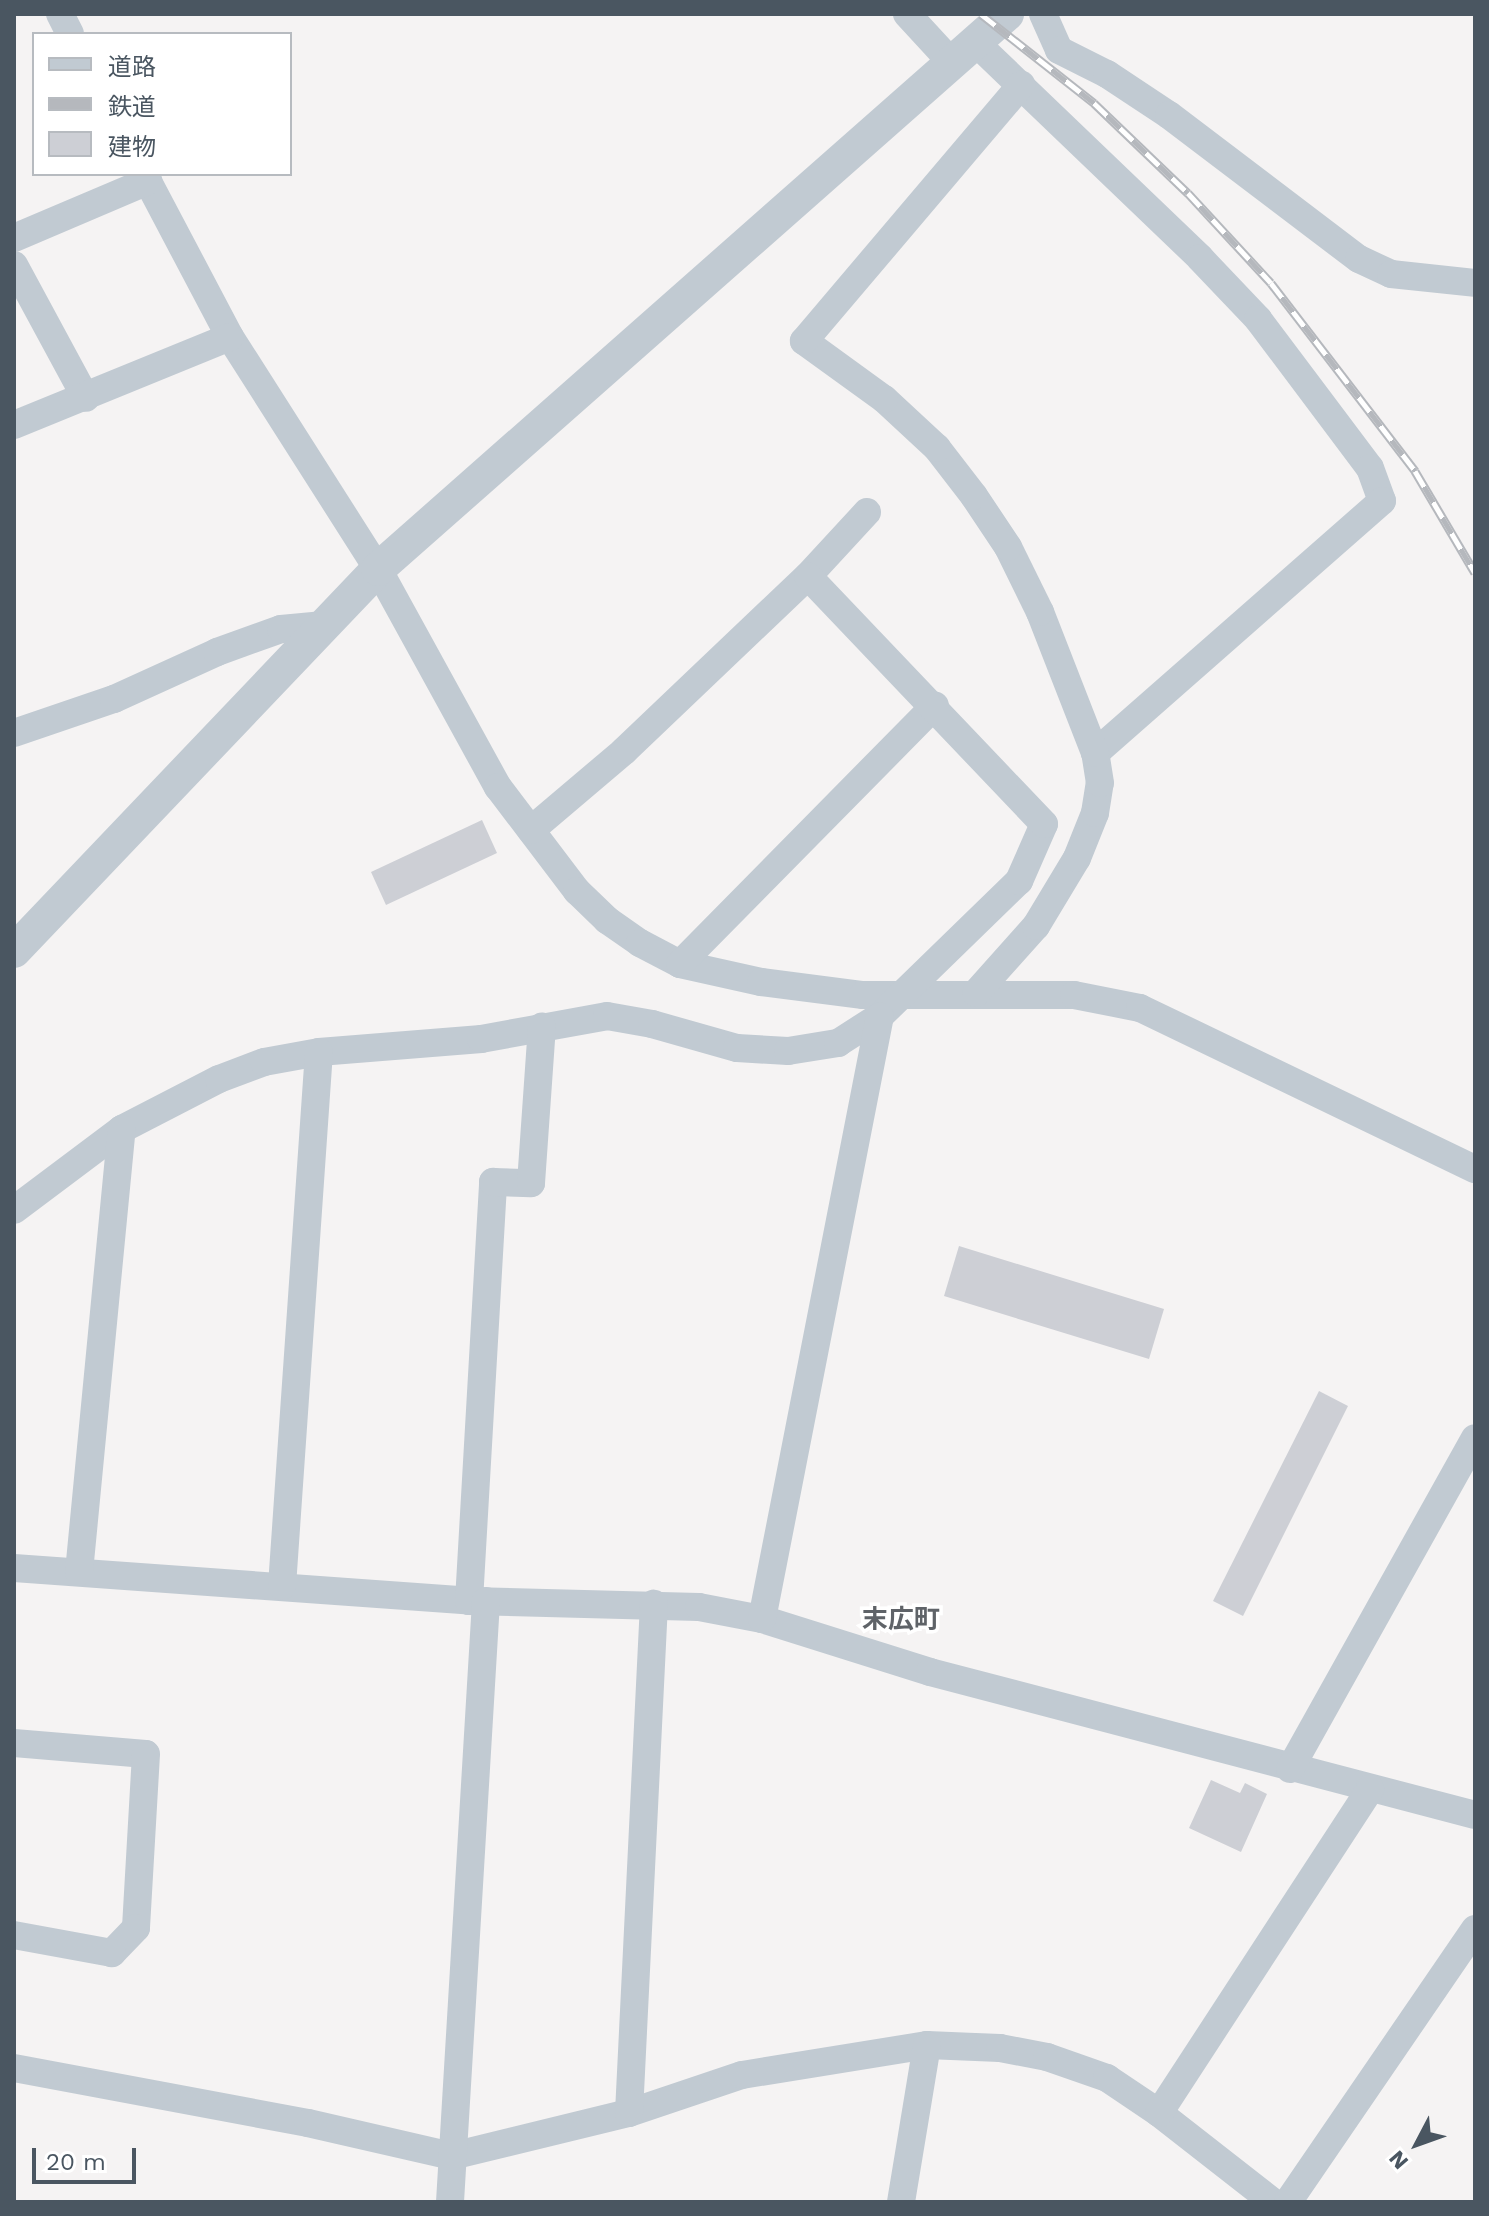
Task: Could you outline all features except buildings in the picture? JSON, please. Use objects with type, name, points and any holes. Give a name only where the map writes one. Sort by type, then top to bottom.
[{"type":"street","points":[[60,14],[69,32]]},
{"type":"street","points":[[907,14],[1021,85],[1200,258],[1258,319],[1370,468],[1382,501],[1095,753]]},
{"type":"street","points":[[14,951],[378,569],[1007,14]]},
{"type":"street","points":[[1043,14],[1059,50],[1107,74],[1169,115],[1359,259],[1391,274],[1475,283]]},
{"type":"street","points":[[976,993],[1036,926],[1077,858],[1095,813],[1100,783],[1095,753],[1040,612],[1008,547],[974,496],[937,448],[884,399],[804,341],[1021,85]]},
{"type":"street","points":[[14,238],[146,178],[230,337],[378,569],[416,633],[468,736],[498,787],[577,891],[607,920],[640,943],[680,964],[811,989],[905,994],[1074,995],[1140,1008],[1475,1169]]},
{"type":"street","points":[[14,265],[86,398]]},
{"type":"street","points":[[14,425],[230,337]]},
{"type":"street","points":[[531,830],[624,751],[808,576],[867,512]]},
{"type":"street","points":[[14,1210],[122,1129],[219,1079],[264,1062],[319,1052],[467,1040],[607,1016],[652,1024],[737,1048],[788,1051],[838,1043],[880,1016],[1019,881],[1044,824],[935,705],[808,576]]},
{"type":"street","points":[[14,733],[114,699],[217,652],[281,629],[324,625]]},
{"type":"street","points":[[680,964],[935,705]]},
{"type":"street","points":[[762,1619],[880,1016]]},
{"type":"street","points":[[450,2202],[478,1601],[493,1182],[531,1183],[542,1026]]},
{"type":"street","points":[[282,1586],[319,1052]]},
{"type":"street","points":[[79,1572],[122,1129]]},
{"type":"street","points":[[1290,1769],[1475,1438]]},
{"type":"street","points":[[14,1568],[478,1601],[699,1607],[762,1619],[930,1672],[1290,1769],[1475,1815]]},
{"type":"street","points":[[629,2113],[654,1604]]},
{"type":"street","points":[[14,1743],[146,1754],[136,1928],[112,1953],[14,1935]]},
{"type":"street","points":[[1159,2113],[1370,1789]]},
{"type":"street","points":[[1288,2202],[1475,1929]]},
{"type":"street","points":[[14,2068],[308,2123],[452,2156],[629,2113],[742,2075],[927,2045],[1000,2048],[1047,2057],[1107,2078],[1159,2113],[1273,2202]]},
{"type":"street","points":[[901,2202],[927,2045]]},
{"type":"railway","points":[[981,14],[1094,103],[1188,193],[1271,283],[1415,471],[1475,573]]},
{"type":"district","name":"末広町","points":[[901,1620]]}]
